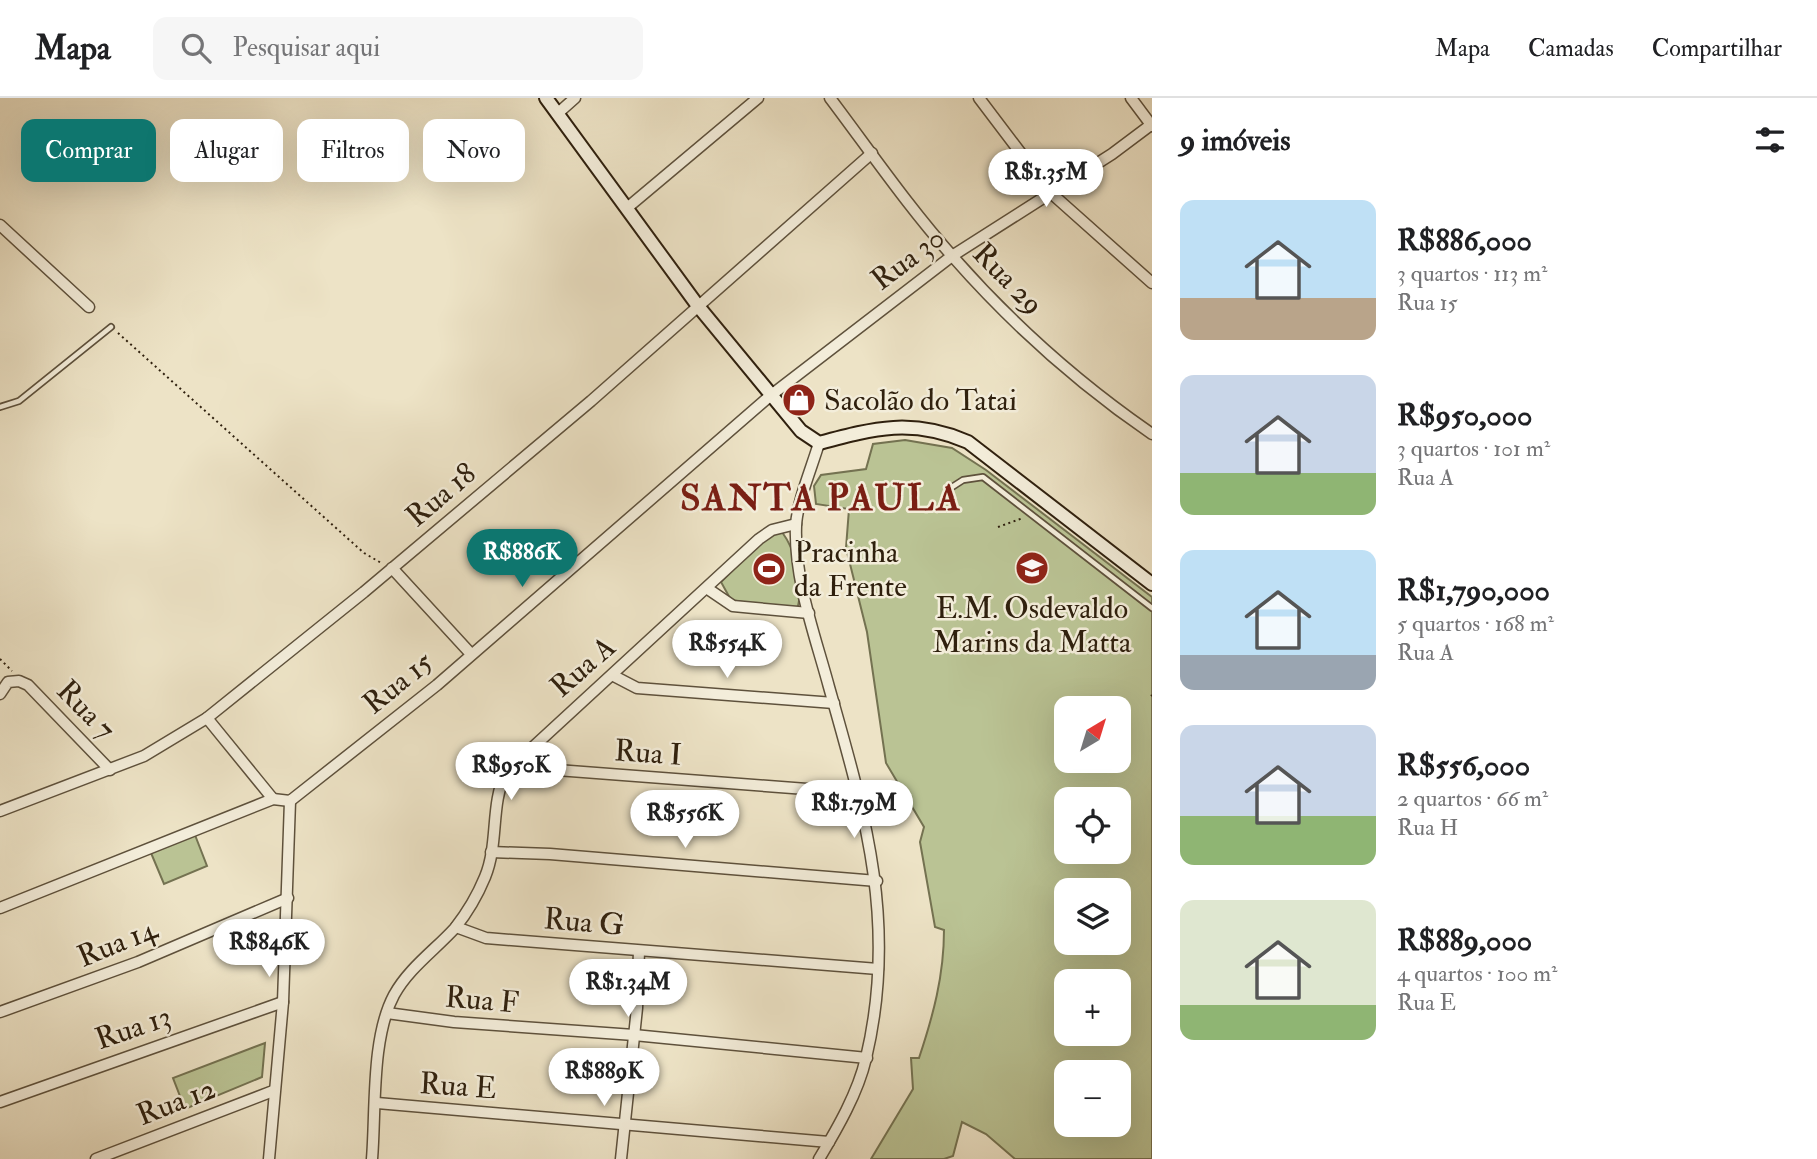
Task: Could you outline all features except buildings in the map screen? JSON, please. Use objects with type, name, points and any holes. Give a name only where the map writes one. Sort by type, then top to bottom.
[{"type":"main road","points":[[545,98],[698,306],[801,431],[819,443],[893,426],[940,430],[968,442],[1152,584]]},
{"type":"street","points":[[557,114],[575,98]]},
{"type":"street","points":[[627,208],[758,98]]},
{"type":"street","name":"Rua 29","points":[[830,98],[951,256],[1043,349],[1152,434]]},
{"type":"street","points":[[979,98],[1051,193],[1152,283]]},
{"type":"street","points":[[1130,98],[1152,125]]},
{"type":"street","name":"Rua 30","points":[[770,396],[951,256],[1152,125]]},
{"type":"street","name":"Rua 18","points":[[0,811],[144,756],[207,718],[591,401],[872,153]]},
{"type":"street","points":[[0,225],[89,307]]},
{"type":"street","name":"Rua 15","points":[[290,801],[437,685],[770,396]]},
{"type":"street","points":[[819,443],[796,524],[800,574],[859,793],[877,881],[878,969],[867,1058],[819,1159]]},
{"type":"street","name":"Rua A","points":[[372,1159],[381,1037],[387,1013],[403,983],[456,927],[486,874],[500,785],[520,756],[708,589],[759,539],[772,530],[796,524]]},
{"type":"street","points":[[391,568],[471,654]]},
{"type":"street","points":[[708,589],[733,606],[809,613]]},
{"type":"street","points":[[612,675],[637,688],[834,703]]},
{"type":"street","name":"Rua 7","points":[[0,694],[8,682],[19,681],[27,685],[110,770]]},
{"type":"street","points":[[207,718],[273,799]]},
{"type":"street","name":"Rua I","points":[[520,756],[537,766],[556,770],[859,793]]},
{"type":"street","points":[[0,908],[273,799],[290,801],[283,1002],[269,1159]]},
{"type":"street","points":[[491,852],[550,854],[877,881]]},
{"type":"street","name":"Rua 14","points":[[0,1012],[127,966],[288,898]]},
{"type":"street","name":"Rua G","points":[[456,927],[486,938],[878,969]]},
{"type":"street","points":[[621,1159],[634,1035],[639,951]]},
{"type":"street","name":"Rua 13","points":[[0,1102],[283,1002]]},
{"type":"street","name":"Rua F","points":[[387,1013],[454,1022],[634,1035],[867,1058]]},
{"type":"street","name":"Rua 12","points":[[96,1159],[273,1091]]},
{"type":"street","name":"Rua E","points":[[377,1103],[829,1142]]},
{"type":"lane","points":[[0,407],[19,401],[111,327]]},
{"type":"lane","points":[[949,489],[963,480],[983,477],[1152,608]]},
{"type":"path","points":[[111,327],[364,553],[391,568]]},
{"type":"path","points":[[998,527],[1019,522],[1030,513]]},
{"type":"green space","points":[[905,440],[952,448],[986,470],[1152,597],[1152,1159],[1015,1159],[986,1134],[962,1122],[953,1156],[944,1159],[871,1159],[913,1089],[911,1058],[919,1058],[933,1011],[940,980],[944,930],[935,927],[920,842],[924,827],[886,763],[867,632],[846,548],[849,509],[816,504],[814,486],[821,475],[866,469],[873,444]]},
{"type":"green space","name":"Pracinha da Frente","points":[[782,532],[791,548],[797,568],[800,587],[798,606],[792,610],[731,600],[721,582],[770,533]]},
{"type":"green space","points":[[195,835],[207,866],[164,884],[151,853]]},
{"type":"green space","points":[[265,1043],[262,1077],[185,1109],[173,1078]]},
{"type":"place","name":"Sacolão do Tatai","points":[[799,400]]},
{"type":"place","name":"E.M. Osdevaldo Marins da Matta","points":[[1032,568]]},
{"type":"place","name":"Pracinha da Frente","points":[[769,569]]},
{"type":"district","name":"SANTA PAULA","points":[[821,498]]}]
